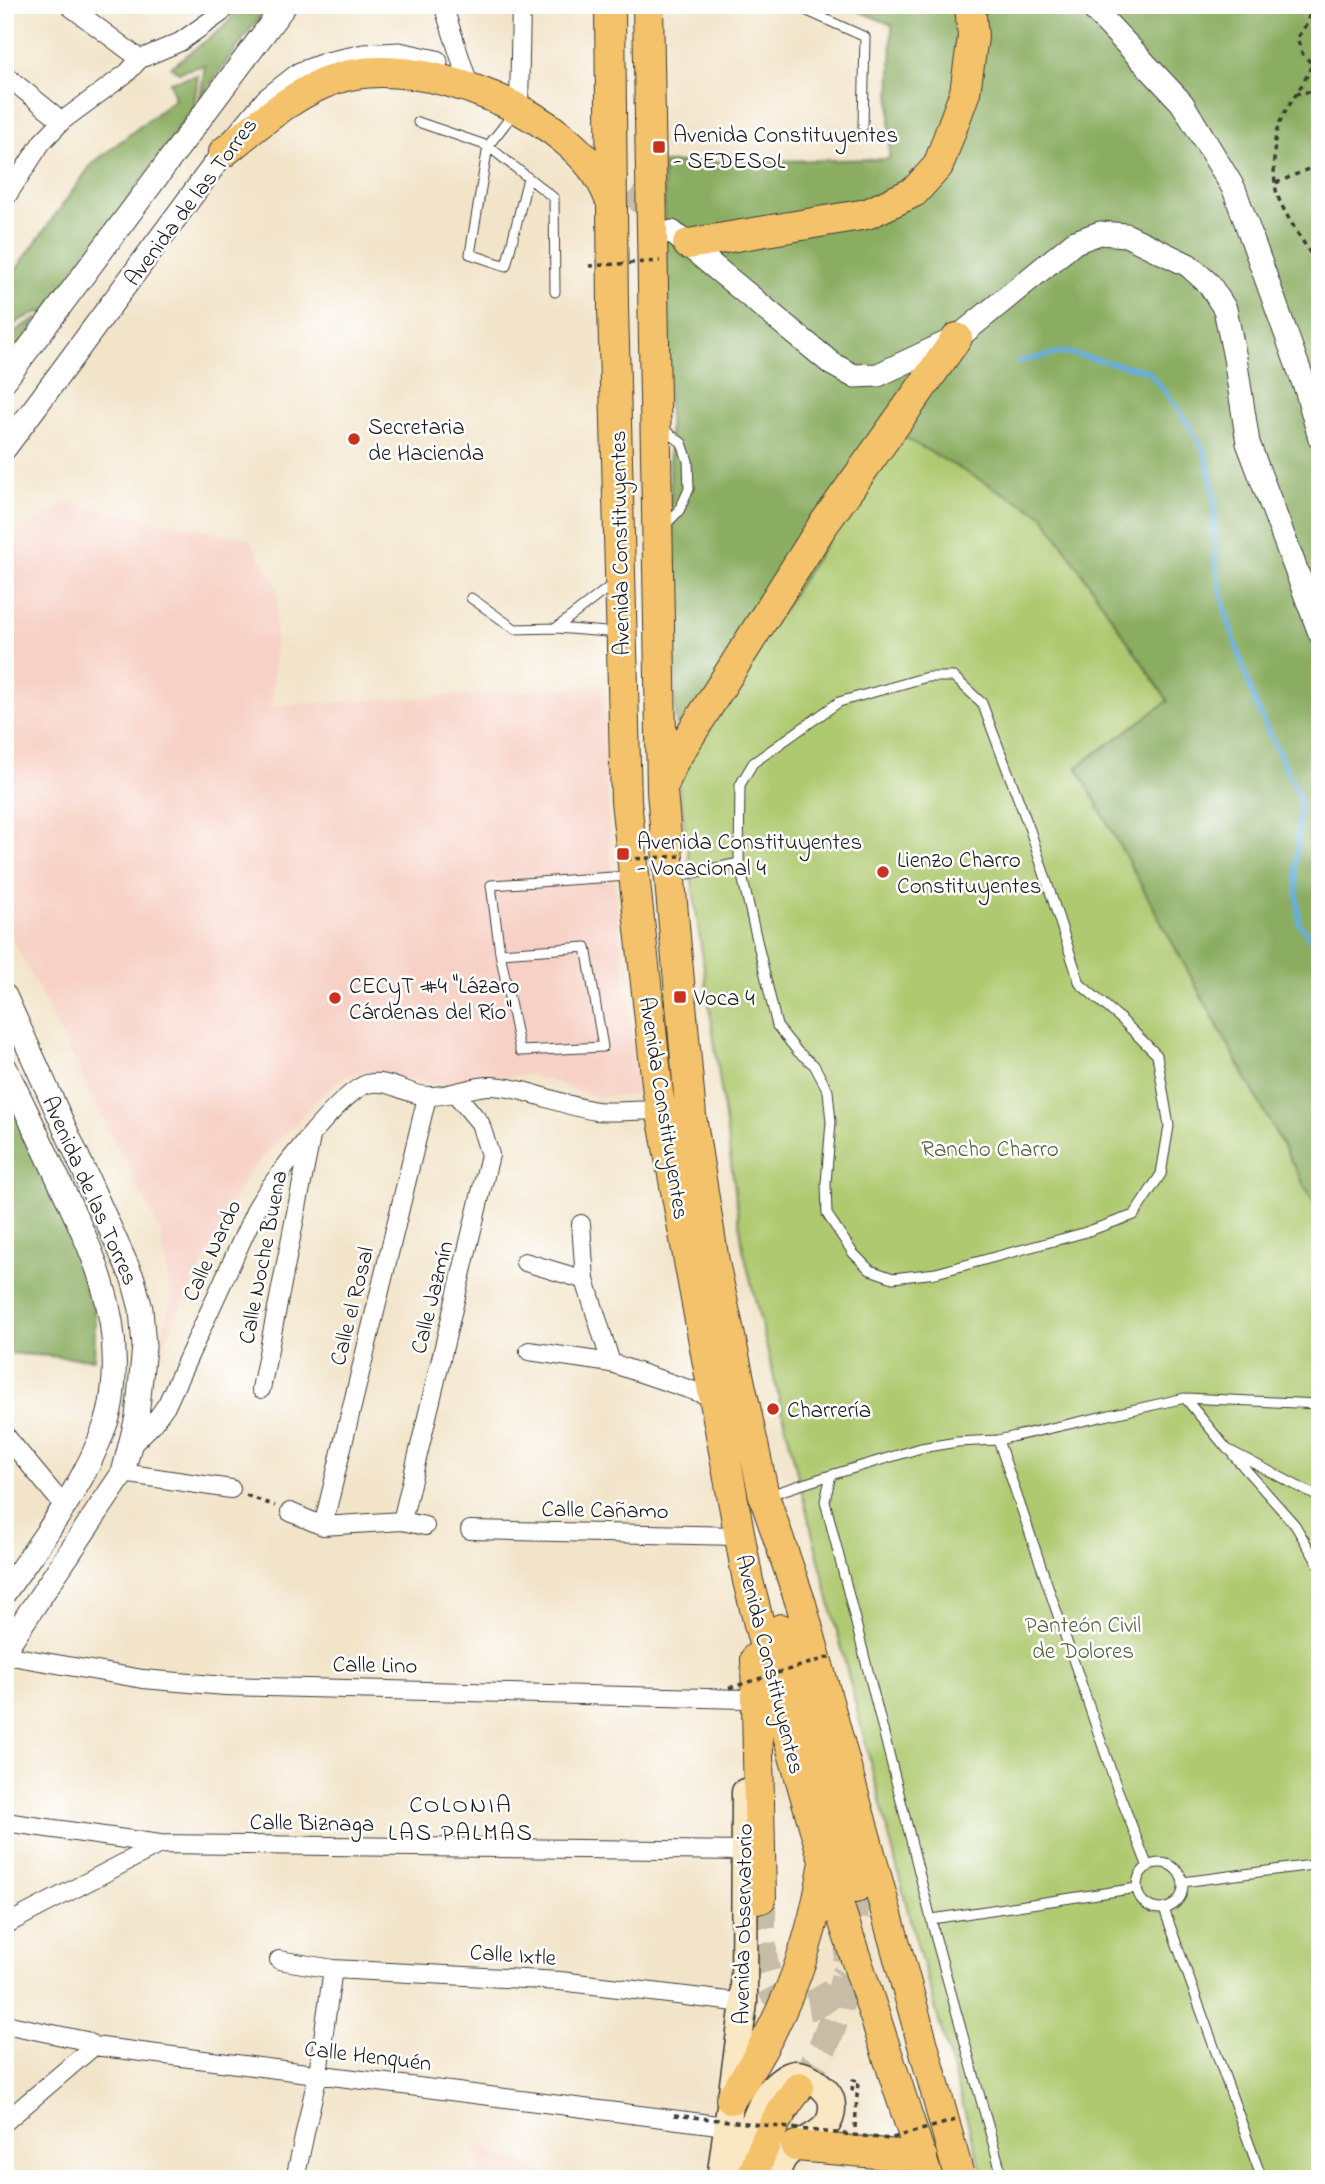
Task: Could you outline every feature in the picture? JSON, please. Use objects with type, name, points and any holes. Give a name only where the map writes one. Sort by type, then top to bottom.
[{"type":"highway","name":"Avenida Constituyentes","points":[[610,5],[626,801],[625,868],[661,1110],[748,1581],[782,1714],[825,1864],[925,2168]]},
{"type":"highway","name":"Avenida Constituyentes","points":[[648,5],[662,791],[674,867],[691,1116],[714,1262],[764,1496],[802,1604],[960,2179]]},
{"type":"highway","points":[[680,238],[867,214],[914,192],[938,166],[965,92],[973,37],[970,5]]},
{"type":"highway","points":[[224,152],[266,118],[336,78],[366,72],[398,71],[429,75],[519,108],[595,168],[612,205]]},
{"type":"highway","points":[[662,791],[673,762],[821,528],[957,338]]},
{"type":"highway","points":[[731,1346],[734,1394],[751,1502],[773,1601],[851,1863],[855,1888]]},
{"type":"highway","points":[[748,1581],[757,1670],[761,1898]]},
{"type":"highway","points":[[729,2112],[776,2026],[798,1973],[819,1901],[825,1864]]},
{"type":"highway","points":[[752,2179],[765,2138],[781,2110],[799,2087]]},
{"type":"highway","points":[[796,2146],[925,2168]]},
{"type":"main road","name":"Avenida Observatorio","points":[[720,2179],[744,2003],[744,1851],[737,1693],[757,1670]]},
{"type":"main road","points":[[729,2179],[765,2096],[790,2075],[797,2074],[813,2079],[829,2094],[832,2111],[826,2127],[796,2146],[781,2161],[775,2179]]},
{"type":"street","points":[[68,5],[140,59]]},
{"type":"street","points":[[5,199],[42,142],[62,121],[127,73],[140,59],[180,42],[228,5]]},
{"type":"street","name":"Avenida de las Torres","points":[[5,380],[285,5]]},
{"type":"street","points":[[443,5],[470,88]]},
{"type":"street","points":[[519,108],[521,5]]},
{"type":"street","points":[[1090,5],[1182,103],[1234,189],[1307,392],[1320,438]]},
{"type":"street","name":"Avenida de las Torres","points":[[5,448],[224,152],[267,100],[300,74],[364,55],[399,54],[436,62]]},
{"type":"street","points":[[5,75],[62,121]]},
{"type":"street","points":[[680,238],[832,364],[854,376],[878,375],[957,338],[1074,242],[1087,237],[1100,233],[1126,235],[1188,265],[1209,284],[1225,309],[1248,443],[1320,632]]},
{"type":"street","name":"Avenida de las Torres","points":[[5,996],[14,1038],[133,1279],[141,1309],[144,1347],[137,1417],[123,1473],[5,1649]]},
{"type":"street","name":"Avenida de las Torres","points":[[5,1067],[90,1247],[105,1285],[112,1320],[115,1357],[113,1392],[97,1447],[64,1506],[5,1592]]},
{"type":"street","name":"Calle Nardo","points":[[132,1445],[152,1425],[167,1404],[257,1207],[269,1187],[312,1134],[355,1090],[368,1084],[382,1084],[427,1097]]},
{"type":"street","points":[[427,1097],[490,1086],[531,1093],[597,1111],[661,1110]]},
{"type":"street","name":"Calle Jazmín","points":[[402,1521],[490,1155],[480,1123],[455,1093]]},
{"type":"street","name":"Calle el Rosal","points":[[323,1526],[427,1097]]},
{"type":"street","name":"Calle Noche Buena","points":[[261,1389],[312,1134]]},
{"type":"street","points":[[582,1224],[585,1280],[611,1363]]},
{"type":"street","points":[[525,1262],[585,1280]]},
{"type":"street","points":[[529,1351],[611,1363],[715,1398]]},
{"type":"street","points":[[5,1435],[64,1506]]},
{"type":"street","points":[[123,1473],[231,1489]]},
{"type":"street","points":[[289,1512],[323,1526],[402,1521],[425,1526]]},
{"type":"street","name":"Calle Cañamo","points":[[470,1530],[739,1536]]},
{"type":"street","points":[[21,1569],[45,1590]]},
{"type":"street","name":"Calle Lino","points":[[5,1655],[143,1679],[225,1686],[737,1693]]},
{"type":"street","name":"Calle Biznaga","points":[[5,1822],[160,1844],[744,1851]]},
{"type":"street","points":[[5,1925],[160,1844]]},
{"type":"street","name":"Calle Ixtle","points":[[278,1960],[334,1969],[560,1981],[744,2003]]},
{"type":"street","points":[[295,2179],[318,2073],[334,1969]]},
{"type":"street","name":"Calle Henquén","points":[[5,2024],[86,2041],[94,2046],[318,2073],[729,2112]]},
{"type":"street","points":[[5,2122],[94,2046]]},
{"type":"lane","points":[[794,5],[865,37],[863,126]]},
{"type":"lane","points":[[519,108],[488,146],[470,254],[506,267],[528,178]]},
{"type":"lane","points":[[418,122],[488,146],[554,198],[555,292]]},
{"type":"lane","points":[[556,628],[620,579]]},
{"type":"lane","points":[[471,598],[515,629],[556,628],[607,632],[622,637]]},
{"type":"lane","points":[[927,677],[954,677],[982,703],[1030,830],[1080,984],[1157,1055],[1170,1126],[1161,1174],[1134,1215],[1083,1233],[936,1273],[894,1278],[870,1270],[853,1253],[827,1214],[826,1183],[831,1122],[828,1091],[814,1065],[798,1052],[777,1026],[739,863],[740,785],[753,763],[839,702],[927,677]]},
{"type":"lane","points":[[674,867],[739,863]]},
{"type":"lane","points":[[500,953],[586,947],[603,1047],[520,1051],[500,953],[491,884],[625,868]]},
{"type":"lane","points":[[764,1496],[921,1448],[957,1442],[998,1440],[1185,1398],[1320,1404]]},
{"type":"lane","points":[[1185,1398],[1295,1525],[1320,1567]]},
{"type":"lane","points":[[998,1440],[1117,1788],[1147,1867]]},
{"type":"lane","points":[[1227,1449],[1320,1498]]},
{"type":"lane","points":[[831,1475],[825,1502],[932,1919],[1003,2179]]},
{"type":"lane","points":[[1156,1863],[1173,1867],[1183,1882],[1179,1900],[1164,1909],[1147,1905],[1140,1899],[1138,1888],[1141,1873],[1156,1863]]},
{"type":"lane","points":[[1183,1882],[1320,1864]]},
{"type":"lane","points":[[932,1919],[1138,1888]]},
{"type":"lane","points":[[1164,1909],[1262,2179]]},
{"type":"path","points":[[1312,5],[1307,23],[1297,38],[1303,53],[1312,64],[1276,132],[1274,161],[1277,194],[1320,269]]},
{"type":"path","points":[[1295,94],[1320,90]]},
{"type":"path","points":[[1276,183],[1320,163]]},
{"type":"path","points":[[589,266],[660,261]]},
{"type":"path","points":[[625,868],[674,867]]},
{"type":"path","points":[[231,1489],[289,1512]]},
{"type":"path","points":[[737,1693],[833,1656]]},
{"type":"path","points":[[855,2126],[858,2081]]},
{"type":"path","points":[[674,2115],[889,2139],[956,2120]]},
{"type":"shaded area","name":"CECyT #4 \"Lázaro Cárdenas del Río\"","points":[[64,502],[249,539],[278,586],[272,706],[602,687],[610,853],[639,1095],[598,1097],[530,1075],[430,1084],[366,1072],[346,1075],[329,1088],[247,1174],[157,1357],[171,1297],[161,1232],[5,924],[5,539],[12,539]]},
{"type":"shaded area","points":[[476,2143],[555,2179],[480,2179]]},
{"type":"green space","points":[[242,5],[268,5],[200,99],[205,65],[179,72],[171,67],[224,27]]},
{"type":"green space","points":[[844,5],[1320,5],[1320,1214],[1077,767],[1168,701],[1043,515],[903,437],[846,512],[677,772],[663,163],[889,159],[892,25]]},
{"type":"green space","points":[[198,75],[194,107],[43,316],[41,311],[18,321],[5,334],[5,285],[92,164],[175,99],[170,82]]},
{"type":"green space","points":[[37,319],[5,367],[10,337]]},
{"type":"green space","points":[[903,436],[1043,515],[1168,701],[1077,767],[1320,1214],[1320,2179],[984,2179],[911,1923],[743,1249],[677,772],[846,512]]},
{"type":"green space","points":[[5,1086],[75,1237],[91,1281],[95,1322],[94,1359],[5,1353]]},
{"type":"waterway","points":[[1017,362],[1063,352],[1148,371],[1178,408],[1205,452],[1214,494],[1215,562],[1226,614],[1255,703],[1300,798],[1296,867],[1299,923],[1320,952]]},
{"type":"tunnel","points":[[605,169],[659,220]]},
{"type":"tunnel","points":[[799,2087],[814,2064],[835,2017],[847,1967],[855,1888]]},
{"type":"tunnel","points":[[761,1898],[763,1962],[767,1978],[784,2001],[798,2006],[813,2005],[826,1998],[846,1976]]},
{"type":"place","name":"Avenida Constituyentes - SEDESOL","points":[[659,147]]},
{"type":"place","name":"Secretaria de Hacienda","points":[[354,439]]},
{"type":"place","name":"Avenida Constituyentes - Vocacional 4","points":[[623,854]]},
{"type":"place","name":"Lienzo Charro Constituyentes","points":[[883,872]]},
{"type":"place","name":"Voca 4","points":[[680,997]]},
{"type":"place","name":"CECyT #4 \"Lázaro Cárdenas del Río\"","points":[[335,998]]},
{"type":"place","name":"Charrería","points":[[773,1409]]},
{"type":"district","name":"COLONIA LAS PALMAS","points":[[461,1818]]},
{"type":"park label","name":"Rancho Charro","points":[[990,1148]]},
{"type":"park label","name":"Panteón Civil de Dolores","points":[[1083,1637]]}]
